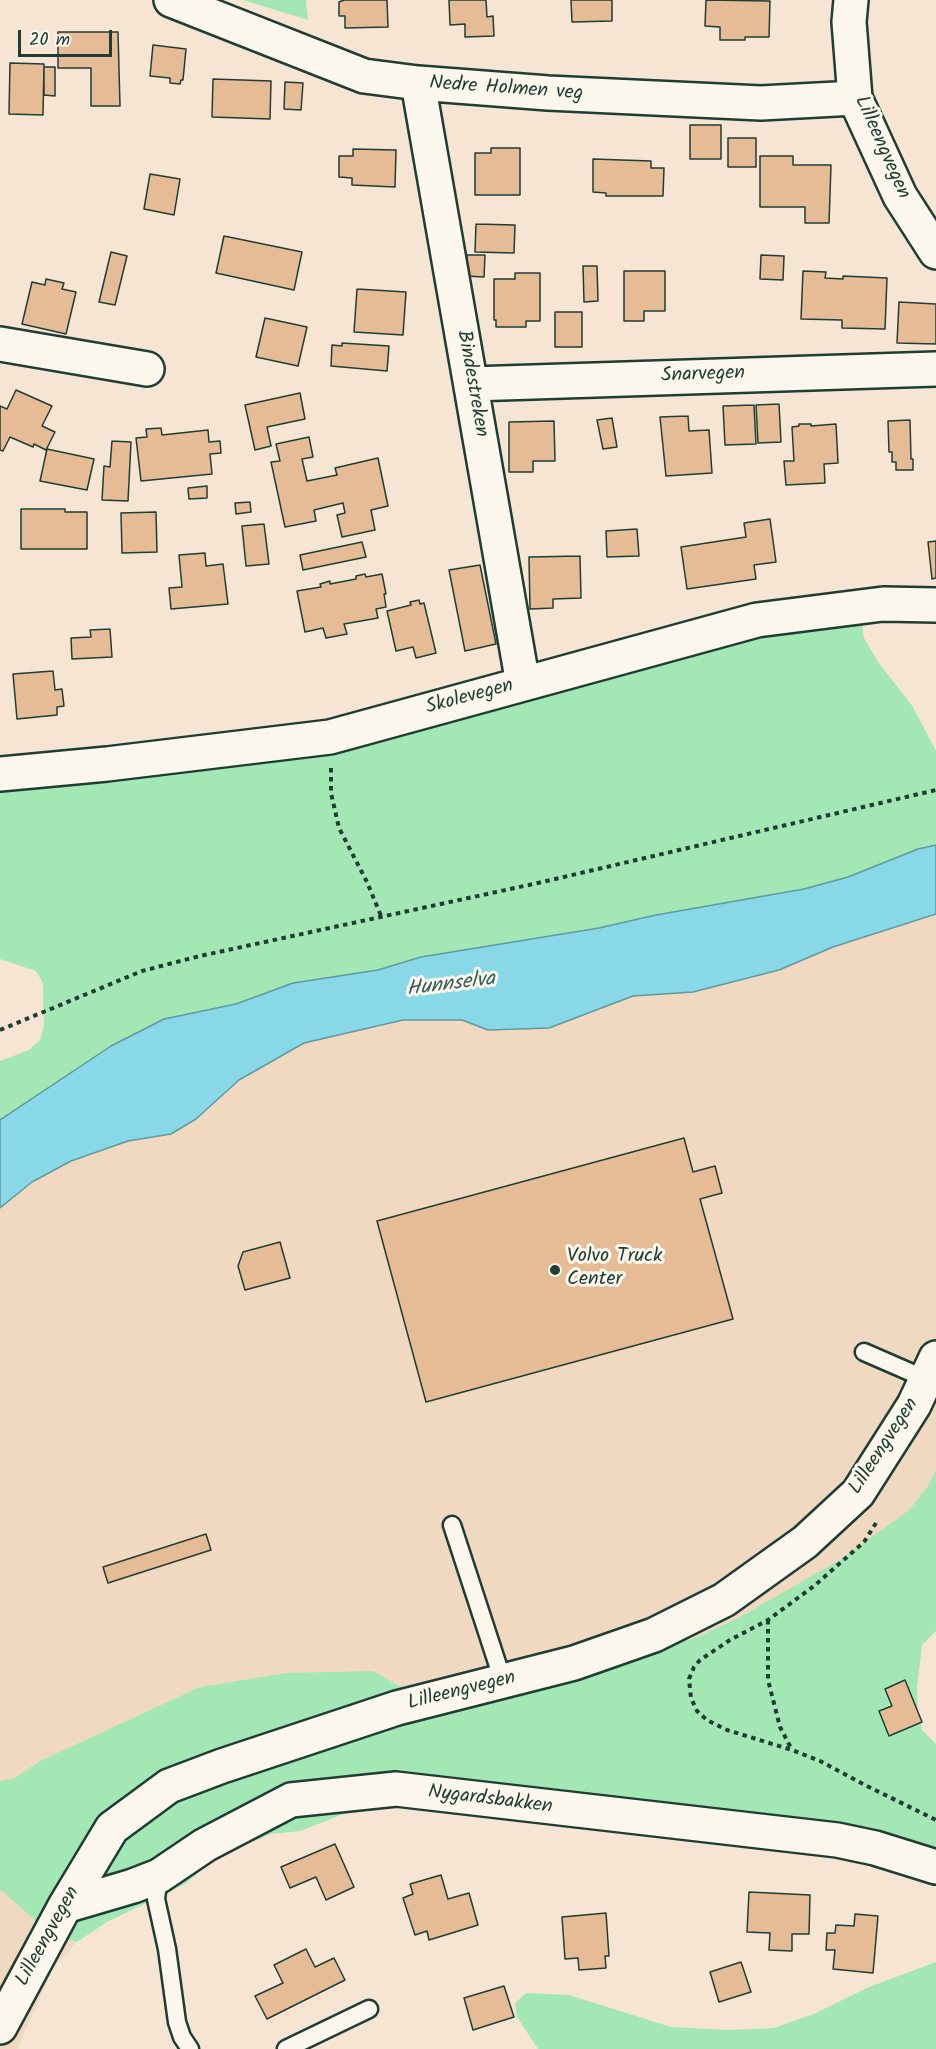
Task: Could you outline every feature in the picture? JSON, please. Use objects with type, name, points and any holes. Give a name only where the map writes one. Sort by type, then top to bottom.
[{"type":"street","name":"Nedre Holmen veg","points":[[171,0],[364,76],[418,83],[548,93],[761,103],[855,98]]},
{"type":"street","name":"Lilleengvegen","points":[[851,0],[849,22],[855,98],[900,196],[936,252]]},
{"type":"street","name":"Bindestreken","points":[[418,83],[523,684]]},
{"type":"street","points":[[0,344],[147,369]]},
{"type":"street","name":"Snarvegen","points":[[471,384],[936,369]]},
{"type":"street","name":"Skolevegen","points":[[0,774],[107,764],[330,737],[758,620],[884,603],[936,605]]},
{"type":"street","name":"Lilleengvegen","points":[[0,2027],[65,1906],[112,1828],[169,1786],[397,1708],[574,1663],[654,1635],[724,1600],[806,1542],[858,1494],[914,1405],[931,1368]]},
{"type":"street","name":"Nygardsbakken","points":[[65,1906],[133,1886],[159,1875],[205,1845],[291,1800],[396,1790],[837,1840],[875,1848],[936,1867]]},
{"type":"lane","points":[[864,1352],[931,1368]]},
{"type":"lane","points":[[452,1525],[502,1681]]},
{"type":"lane","points":[[159,1875],[156,1899],[167,1949],[177,2022],[182,2037],[190,2049]]},
{"type":"lane","points":[[286,2049],[369,2009]]},
{"type":"path","points":[[330,737],[331,793],[339,828],[367,882],[381,916]]},
{"type":"path","points":[[0,1030],[142,971],[200,956],[538,883],[936,790]]},
{"type":"path","points":[[814,1586],[768,1620],[699,1660],[689,1679],[691,1698],[702,1715],[727,1730],[820,1761],[936,1820]]},
{"type":"path","points":[[768,1620],[768,1680],[780,1727],[792,1750]]},
{"type":"shaded area","points":[[936,914],[936,1470],[928,1486],[909,1510],[838,1561],[736,1619],[695,1638],[639,1654],[38,1762],[15,1778],[0,1781],[0,1208],[32,1182],[71,1161],[128,1141],[171,1133],[196,1119],[239,1080],[304,1043],[403,1020],[462,1020],[488,1030],[549,1027],[633,996],[693,992],[779,970],[833,947]]},
{"type":"shaded area","points":[[0,1889],[63,1938],[77,1942],[53,1968],[17,2049],[0,2049]]},
{"type":"green space","points":[[243,0],[306,0],[308,20]]},
{"type":"green space","points":[[859,606],[864,638],[878,662],[913,707],[936,751],[936,845],[918,849],[848,877],[804,889],[656,915],[599,928],[421,957],[378,970],[293,983],[236,1004],[12,1111],[0,1120],[0,1061],[29,1050],[40,1040],[44,1026],[43,983],[36,971],[0,959],[0,780],[377,717]]},
{"type":"green space","points":[[936,1470],[936,1631],[922,1645],[917,1688],[918,1716],[922,1730],[936,1744],[936,1848],[878,1860],[565,1827],[415,1807],[371,1808],[341,1815],[300,1831],[271,1834],[217,1856],[185,1884],[107,1922],[77,1942],[63,1938],[38,1923],[0,1889],[0,1781],[15,1778],[38,1762],[200,1687],[286,1673],[373,1671],[410,1692],[639,1654],[695,1638],[736,1619],[838,1561],[909,1510],[928,1486]]},
{"type":"green space","points":[[936,1962],[936,2049],[538,2049],[517,2017],[515,2003],[526,1993],[569,1995],[671,2027],[730,2030],[774,2028],[816,2013],[869,1987]]},
{"type":"water","name":"Hunnselva","points":[[936,845],[936,914],[833,947],[779,970],[693,992],[633,996],[549,1028],[488,1030],[462,1020],[403,1020],[304,1043],[239,1080],[196,1119],[171,1134],[128,1141],[71,1161],[32,1182],[0,1208],[0,1120],[111,1046],[164,1019],[236,1004],[293,983],[378,970],[421,957],[599,928],[656,915],[804,889],[848,877],[918,849]]},
{"type":"building","points":[[387,0],[388,27],[345,28],[345,16],[339,16],[339,2]]},
{"type":"building","points":[[449,0],[486,0],[487,17],[493,16],[494,36],[465,37],[465,24],[450,25]]},
{"type":"building","points":[[571,0],[612,0],[612,21],[572,22]]},
{"type":"building","points":[[706,0],[770,1],[769,37],[720,40],[720,27],[705,26]]},
{"type":"building","points":[[58,32],[118,32],[120,106],[91,106],[91,68],[58,68]]},
{"type":"building","points":[[153,45],[186,49],[183,80],[180,84],[170,83],[170,78],[150,76]]},
{"type":"building","points":[[10,63],[44,64],[43,115],[9,114]]},
{"type":"building","points":[[44,67],[55,67],[55,96],[44,95]]},
{"type":"building","points":[[213,79],[271,81],[270,119],[212,117]]},
{"type":"building","points":[[285,82],[303,83],[301,110],[284,109]]},
{"type":"building","points":[[690,125],[721,125],[721,159],[690,159]]},
{"type":"building","points":[[728,138],[756,138],[756,167],[728,167]]},
{"type":"building","points":[[491,148],[520,148],[520,195],[475,195],[475,153],[491,153]]},
{"type":"building","points":[[353,149],[396,150],[395,187],[352,185],[352,178],[339,177],[339,156],[353,156]]},
{"type":"building","points":[[760,156],[793,156],[793,165],[831,165],[829,223],[805,223],[805,207],[760,207]]},
{"type":"building","points":[[593,159],[651,161],[651,168],[664,168],[663,196],[606,196],[606,193],[593,192]]},
{"type":"building","points":[[150,174],[180,179],[174,215],[144,209]]},
{"type":"building","points":[[476,224],[515,225],[514,253],[475,252]]},
{"type":"building","points":[[224,236],[302,252],[294,290],[216,273]]},
{"type":"building","points":[[111,252],[127,256],[115,305],[99,302]]},
{"type":"building","points":[[467,255],[485,255],[484,277],[466,276]]},
{"type":"building","points":[[761,255],[784,256],[783,280],[760,279]]},
{"type":"building","points":[[583,266],[597,266],[598,301],[584,302]]},
{"type":"building","points":[[624,271],[665,271],[665,311],[644,311],[644,321],[624,321]]},
{"type":"building","points":[[803,271],[826,272],[825,278],[843,279],[843,276],[887,278],[885,329],[842,328],[842,320],[801,319]]},
{"type":"building","points":[[515,273],[540,273],[540,321],[526,321],[526,327],[496,327],[494,279],[515,279]]},
{"type":"building","points":[[46,279],[64,283],[62,289],[76,292],[66,334],[22,324],[32,282],[45,285]]},
{"type":"building","points":[[357,289],[406,292],[403,335],[354,332]]},
{"type":"building","points":[[899,302],[936,304],[936,344],[897,343]]},
{"type":"building","points":[[555,312],[582,312],[582,347],[555,347]]},
{"type":"building","points":[[265,318],[307,327],[298,366],[256,357]]},
{"type":"building","points":[[342,343],[389,346],[387,371],[331,366],[332,345],[342,346]]},
{"type":"building","points":[[16,390],[52,406],[42,426],[55,432],[46,450],[10,437],[3,451],[0,450],[0,406],[7,409]]},
{"type":"building","points":[[300,393],[305,419],[267,427],[271,446],[255,450],[245,405]]},
{"type":"building","points":[[779,404],[781,442],[758,443],[756,405]]},
{"type":"building","points":[[754,405],[756,444],[725,445],[723,406]]},
{"type":"building","points":[[688,416],[689,431],[709,430],[712,473],[666,476],[660,417]]},
{"type":"building","points":[[612,418],[617,447],[603,449],[597,420]]},
{"type":"building","points":[[910,420],[913,470],[896,470],[896,462],[892,462],[892,452],[889,452],[888,421]]},
{"type":"building","points":[[554,421],[555,461],[533,461],[533,472],[509,472],[509,422]]},
{"type":"building","points":[[799,424],[811,424],[811,426],[836,424],[838,463],[824,464],[825,483],[786,485],[784,461],[794,461],[792,427],[799,426]]},
{"type":"building","points":[[161,428],[162,435],[208,430],[209,442],[220,441],[221,453],[210,454],[212,474],[141,481],[136,438],[147,437],[146,429]]},
{"type":"building","points":[[309,437],[313,457],[302,459],[307,481],[337,475],[335,468],[378,458],[388,506],[371,510],[375,530],[342,537],[337,515],[345,513],[343,503],[314,510],[316,521],[285,527],[271,462],[280,461],[276,444]]},
{"type":"building","points":[[112,441],[131,442],[128,501],[102,500],[104,466],[110,467]]},
{"type":"building","points":[[47,449],[94,459],[87,490],[40,481]]},
{"type":"building","points":[[207,486],[207,498],[189,499],[188,488]]},
{"type":"building","points":[[250,502],[251,512],[236,514],[235,503]]},
{"type":"building","points":[[21,509],[65,509],[65,512],[87,512],[87,549],[21,549]]},
{"type":"building","points":[[156,512],[157,552],[122,553],[121,513]]},
{"type":"building","points":[[770,519],[776,562],[754,565],[756,579],[687,589],[681,547],[746,537],[744,523]]},
{"type":"building","points":[[264,524],[269,564],[246,566],[242,526]]},
{"type":"building","points":[[637,529],[639,556],[607,557],[606,531]]},
{"type":"building","points":[[936,541],[936,578],[932,579],[928,542]]},
{"type":"building","points":[[362,542],[366,557],[303,570],[300,555]]},
{"type":"building","points":[[205,553],[206,566],[223,564],[228,604],[171,609],[169,588],[182,587],[179,555]]},
{"type":"building","points":[[580,556],[581,598],[553,599],[553,608],[530,609],[529,557]]},
{"type":"building","points":[[480,565],[496,644],[465,651],[449,570]]},
{"type":"building","points":[[365,574],[366,577],[382,574],[386,607],[376,609],[378,618],[344,624],[347,634],[326,638],[323,628],[305,632],[297,591],[321,587],[320,584],[330,581],[330,584],[356,579],[356,576]]},
{"type":"building","points":[[419,600],[420,604],[424,603],[436,653],[416,658],[413,647],[396,651],[387,611],[411,605],[410,602]]},
{"type":"building","points":[[110,629],[112,657],[72,659],[71,638],[91,637],[90,630]]},
{"type":"building","points":[[53,671],[55,690],[62,689],[64,706],[57,707],[57,715],[17,719],[13,674]]},
{"type":"building","name":"Volvo Truck Center","points":[[684,1138],[693,1172],[715,1166],[722,1193],[700,1199],[733,1319],[426,1402],[377,1221]]},
{"type":"building","points":[[280,1242],[290,1278],[245,1290],[238,1266],[243,1252]]},
{"type":"building","points":[[206,1534],[211,1550],[108,1583],[103,1567]]},
{"type":"building","points":[[905,1680],[922,1722],[889,1736],[879,1711],[892,1706],[885,1689]]},
{"type":"building","points":[[335,1844],[354,1887],[326,1900],[316,1877],[290,1888],[281,1867]]},
{"type":"building","points":[[441,1875],[448,1899],[469,1893],[478,1925],[429,1940],[427,1931],[415,1935],[403,1898],[413,1894],[410,1884]]},
{"type":"building","points":[[749,1892],[810,1895],[809,1934],[792,1934],[792,1951],[769,1950],[770,1933],[747,1932]]},
{"type":"building","points":[[606,1913],[609,1956],[605,1956],[606,1968],[579,1970],[578,1958],[565,1959],[562,1917]]},
{"type":"building","points":[[855,1914],[878,1916],[873,1973],[833,1969],[835,1950],[826,1950],[827,1933],[835,1933],[836,1925],[854,1926]]},
{"type":"building","points":[[306,1949],[315,1967],[334,1958],[345,1980],[267,2019],[255,1996],[283,1983],[274,1965]]},
{"type":"building","points":[[741,1962],[751,1992],[719,2002],[710,1972]]},
{"type":"building","points":[[504,1986],[514,2017],[473,2030],[464,1998]]},
{"type":"place","name":"Volvo Truck Center","points":[[555,1270]]}]
